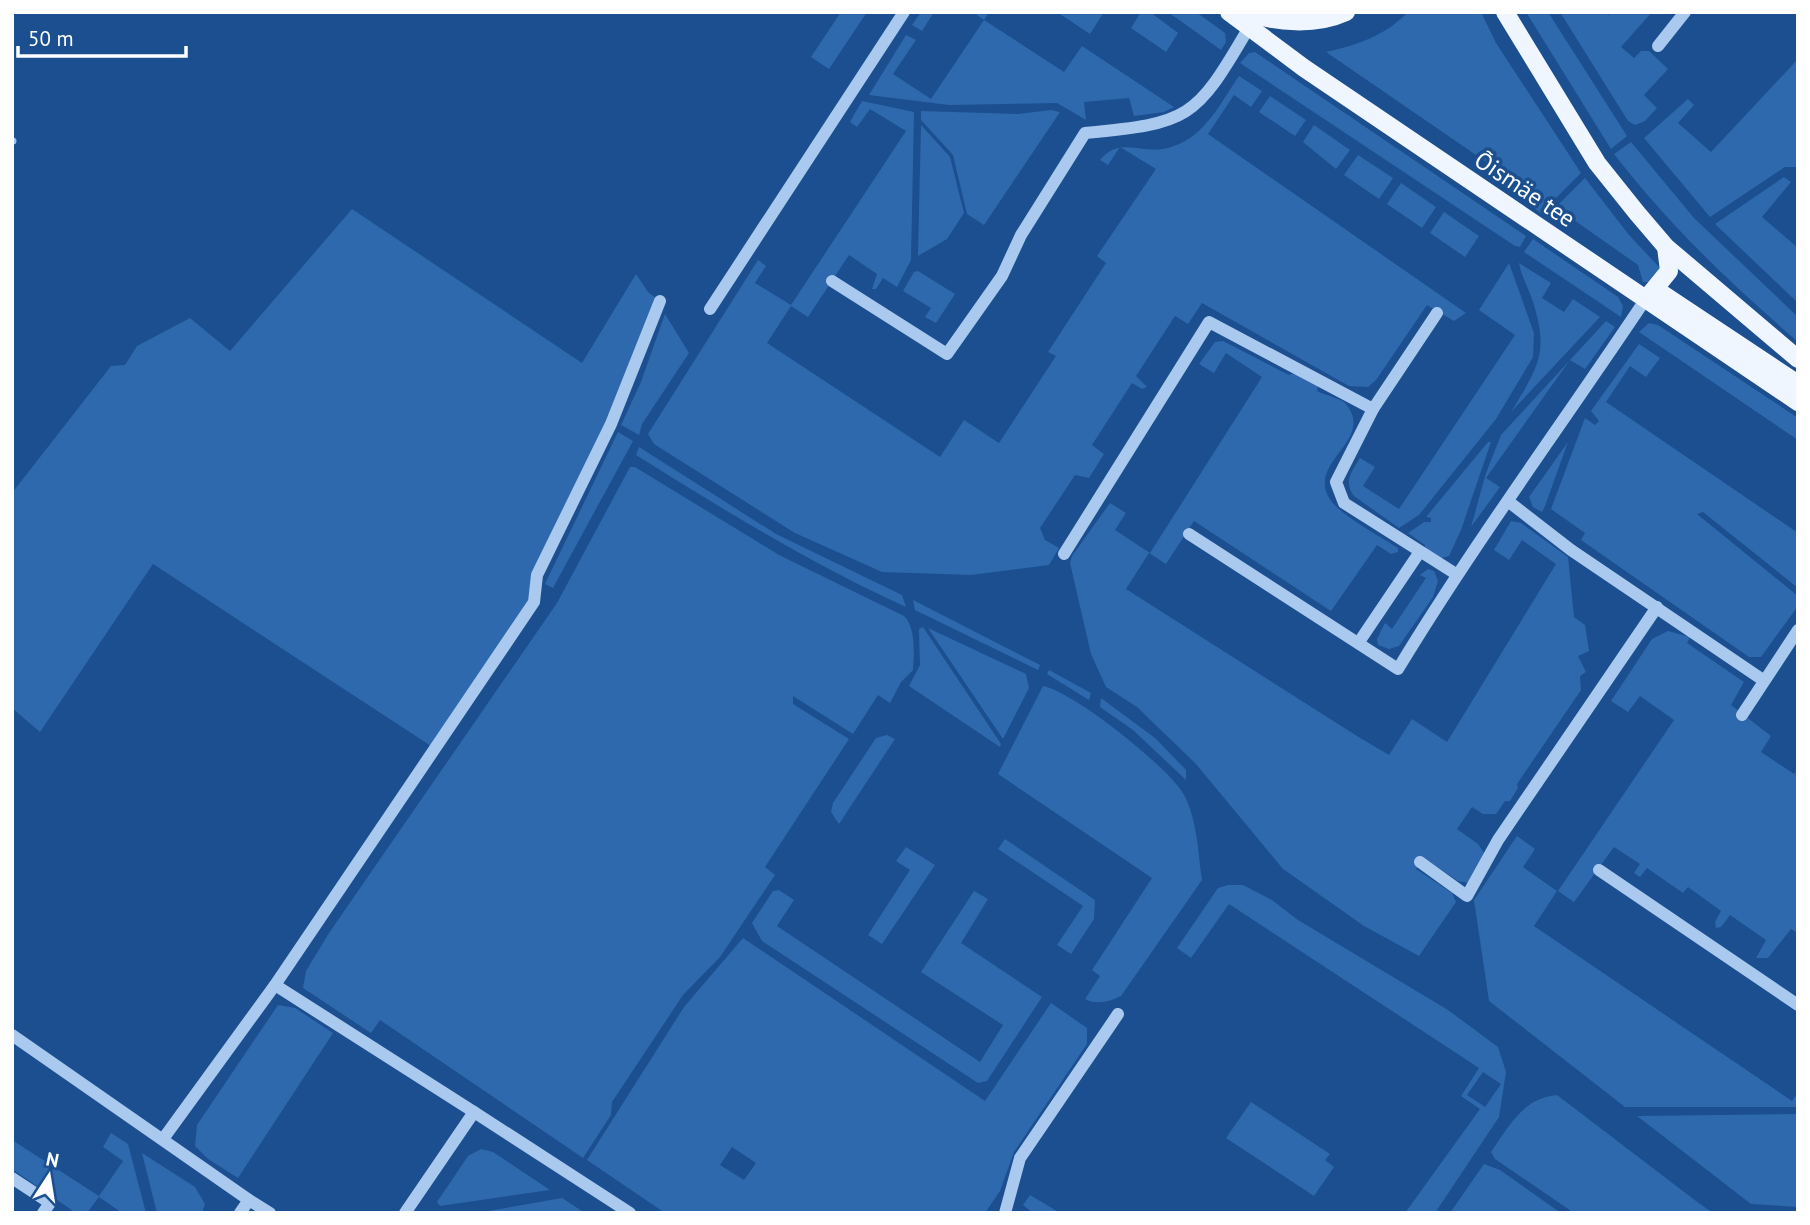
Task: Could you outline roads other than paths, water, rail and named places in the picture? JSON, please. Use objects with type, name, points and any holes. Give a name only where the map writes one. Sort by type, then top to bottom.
[{"type":"main road","name":"Õismäe tee","points":[[1230,12],[1648,296],[1798,402]]},
{"type":"main road","points":[[1246,21],[1268,18],[1292,22],[1316,21],[1346,12]]},
{"type":"main road","points":[[1505,12],[1597,163],[1666,247],[1798,359]]},
{"type":"main road","points":[[1648,296],[1669,271],[1666,247]]},
{"type":"main road","points":[[1648,296],[1661,293],[1798,384]]},
{"type":"street","points":[[710,309],[904,12]]},
{"type":"street","points":[[1658,46],[1685,12]]},
{"type":"street","points":[[832,281],[947,354],[1002,276],[1021,235],[1085,133],[1165,123],[1188,113],[1204,98],[1246,21]]},
{"type":"street","points":[[1189,534],[1398,669],[1456,574],[1509,502],[1648,296]]},
{"type":"street","points":[[163,1139],[275,985],[534,602],[537,575],[611,424],[660,301]]},
{"type":"street","points":[[1437,313],[1373,409],[1336,482],[1344,503],[1456,574]]},
{"type":"street","points":[[1064,554],[1209,322],[1373,409]]},
{"type":"street","points":[[1509,502],[1571,550],[1763,680]]},
{"type":"street","points":[[1359,642],[1419,553]]},
{"type":"street","points":[[1420,862],[1467,896],[1498,840],[1657,607]]},
{"type":"street","points":[[1742,715],[1798,630]]},
{"type":"street","points":[[1599,870],[1798,1005]]},
{"type":"street","points":[[275,985],[630,1213]]},
{"type":"street","points":[[1005,1213],[1020,1157],[1118,1014]]},
{"type":"street","points":[[12,1035],[270,1213]]},
{"type":"street","points":[[408,1212],[474,1112]]},
{"type":"street","points":[[12,1178],[50,1203],[43,1213]]},
{"type":"street","points":[[240,1213],[249,1200]]}]
